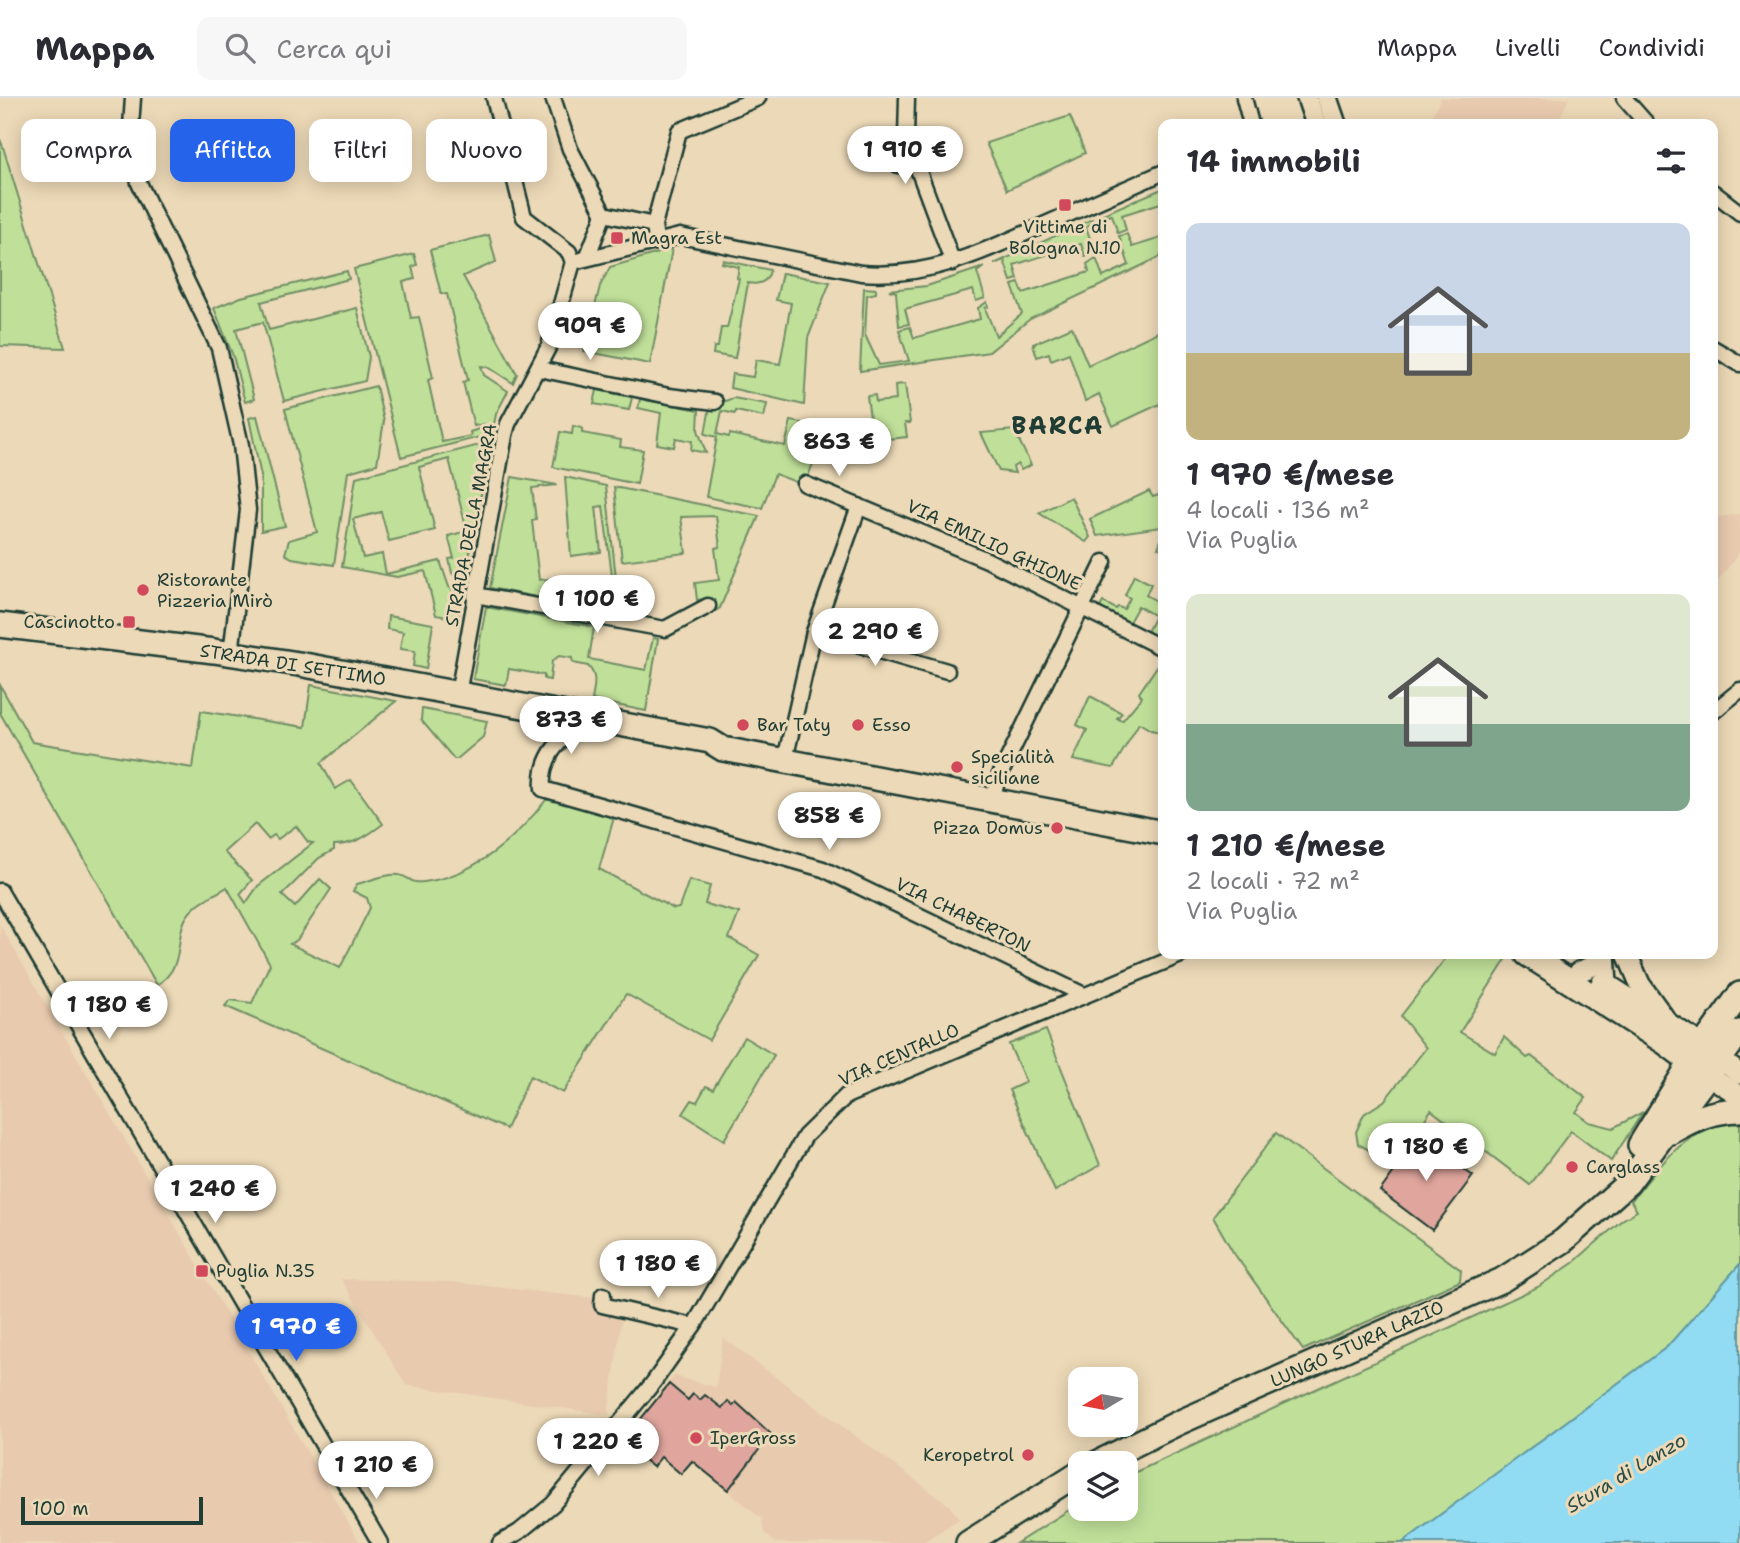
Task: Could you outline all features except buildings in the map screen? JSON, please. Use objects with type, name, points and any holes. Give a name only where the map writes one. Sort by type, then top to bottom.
[{"type":"main road","points":[[1307,98],[1320,119]]},
{"type":"main road","points":[[1324,119],[1327,98]]},
{"type":"main road","name":"STRADA DI SETTIMO","points":[[0,625],[231,654],[458,694],[710,741],[723,748],[786,755],[993,795],[1158,832]]},
{"type":"main road","name":"STRADA DI SETTIMO","points":[[993,795],[1158,821]]},
{"type":"main road","points":[[1537,959],[1671,1027]]},
{"type":"main road","points":[[1558,959],[1608,996],[1706,1061],[1740,1074]]},
{"type":"main road","points":[[1578,972],[1597,964],[1600,959]]},
{"type":"main road","points":[[1604,959],[1608,996]]},
{"type":"main road","points":[[1629,959],[1640,984],[1671,1027],[1740,1096]]},
{"type":"main road","name":"LUNGO STURA LAZIO","points":[[1121,1451],[1178,1423],[1502,1280],[1563,1241],[1628,1183],[1662,1138],[1740,994]]},
{"type":"main road","name":"LUNGO STURA LAZIO","points":[[1604,1204],[1617,1179],[1706,1061],[1740,1032]]},
{"type":"main road","points":[[1662,1138],[1702,1115],[1740,1110]]},
{"type":"main road","points":[[968,1543],[1068,1480]]},
{"type":"street","points":[[133,98],[131,126],[139,183],[219,348],[242,445],[248,502],[231,654]]},
{"type":"street","points":[[494,98],[524,217],[580,260],[680,236],[851,272],[881,275],[933,269],[953,263],[1158,175]]},
{"type":"street","points":[[553,98],[570,149],[604,214],[654,225]]},
{"type":"street","points":[[656,240],[654,225],[679,131],[758,98]]},
{"type":"street","points":[[906,98],[906,136],[953,263]]},
{"type":"street","points":[[1244,98],[1250,119]]},
{"type":"street","points":[[1624,98],[1643,119]]},
{"type":"street","points":[[898,165],[915,162]]},
{"type":"street","points":[[1718,196],[1740,213]]},
{"type":"street","name":"STRADA DELLA MAGRA","points":[[458,694],[505,435],[549,346],[580,260],[604,214]]},
{"type":"street","points":[[1718,351],[1740,364]]},
{"type":"street","points":[[538,369],[715,402]]},
{"type":"street","name":"VIA EMILIO GHIONE","points":[[805,484],[987,560],[1158,646]]},
{"type":"street","points":[[786,755],[814,632],[859,506]]},
{"type":"street","points":[[993,795],[1104,562]]},
{"type":"street","points":[[475,595],[665,629],[708,606]]},
{"type":"street","points":[[814,632],[947,671]]},
{"type":"street","points":[[1718,708],[1740,690]]},
{"type":"street","name":"VIA CHABERTON","points":[[583,718],[547,756],[542,779],[543,789],[823,869],[1084,995]]},
{"type":"street","points":[[0,891],[380,1543]]},
{"type":"street","name":"VIA CENTALLO","points":[[499,1543],[519,1532],[553,1504],[653,1382],[693,1326],[805,1136],[846,1096],[1171,959]]},
{"type":"street","points":[[603,1295],[602,1305],[693,1326]]},
{"type":"shaded area","points":[[1441,98],[1569,98],[1559,119],[1430,119]]},
{"type":"shaded area","points":[[1740,514],[1740,552],[1718,581],[1718,517]]},
{"type":"shaded area","points":[[0,925],[359,1541],[360,1543],[0,1543]]},
{"type":"shaded area","points":[[341,1279],[452,1282],[593,1298],[599,1310],[622,1316],[608,1415],[406,1385]]},
{"type":"shaded area","points":[[723,1338],[949,1505],[959,1519],[922,1543],[776,1543],[764,1533],[762,1519],[692,1461],[681,1474],[661,1457],[653,1467],[622,1442],[674,1376],[716,1387]]},
{"type":"green space","points":[[1070,116],[1085,153],[1007,190],[986,143]]},
{"type":"green space","points":[[0,139],[3,147],[65,348],[0,346]]},
{"type":"green space","points":[[1158,191],[1158,204],[1122,215],[1126,230],[1118,233],[1112,215],[1104,217],[1103,214]]},
{"type":"green space","points":[[1092,219],[1093,222],[1086,227],[1095,253],[1085,256],[1081,244],[1014,265],[1018,279],[1011,281],[1004,260],[994,264]]},
{"type":"green space","points":[[1127,234],[1132,247],[1158,239],[1158,258],[1030,319],[989,352],[860,371],[864,288],[876,289],[876,293],[867,295],[865,335],[879,365],[909,361],[899,330],[910,327],[914,338],[980,319],[978,308],[987,302],[988,307],[985,308],[996,336],[1022,314],[1012,285],[1019,283],[1023,293],[1089,272],[1087,264],[1096,258],[1103,277],[1129,265],[1119,236]]},
{"type":"green space","points":[[489,235],[496,262],[463,276],[517,374],[513,383],[488,367],[481,366],[484,375],[508,391],[496,414],[492,434],[401,457],[354,269],[414,254],[417,265],[412,267],[415,279],[403,282],[411,318],[419,317],[433,378],[428,380],[442,442],[471,436],[470,432],[485,427],[484,424],[474,426],[463,382],[468,380],[447,294],[441,294],[430,250]]},
{"type":"green space","points":[[672,249],[650,364],[584,351],[600,286],[610,267]]},
{"type":"green space","points":[[723,260],[770,270],[762,282],[748,283],[735,358],[713,354],[714,347],[718,347],[721,328],[727,328],[739,279],[739,267],[722,263]]},
{"type":"green space","points":[[984,267],[977,272],[985,298],[976,301],[973,290],[905,309],[909,324],[899,326],[896,292],[889,290],[927,286]]},
{"type":"green space","points":[[347,271],[349,279],[261,302],[269,330],[357,308],[369,357],[365,381],[284,401],[263,322],[236,329],[254,399],[245,402],[233,356],[214,308],[241,297]]},
{"type":"green space","points":[[782,273],[830,282],[808,338],[804,405],[730,388],[732,374],[753,377],[756,360],[780,364],[791,303],[776,300]]},
{"type":"green space","points":[[1072,327],[1088,365],[1158,332],[1158,405],[1113,426],[1099,394],[1085,401],[1069,353],[1051,360],[1049,353],[1037,357],[1033,344]]},
{"type":"green space","points":[[905,384],[910,423],[905,423],[907,437],[879,440],[879,444],[868,445],[870,418],[867,396],[875,395],[876,402],[896,400],[895,385]]},
{"type":"green space","points":[[376,386],[384,421],[377,464],[348,472],[334,565],[292,558],[285,554],[289,540],[317,532],[285,409]]},
{"type":"green space","points":[[597,390],[632,397],[629,410],[594,404]]},
{"type":"green space","points":[[733,398],[767,404],[764,417],[722,411],[717,434],[729,437],[730,434],[785,446],[791,421],[802,423],[800,450],[819,448],[807,479],[796,482],[775,474],[762,508],[706,497],[717,437],[705,434],[710,407],[719,409],[720,403]]},
{"type":"green space","points":[[640,399],[699,410],[698,430],[706,453],[691,450],[692,441],[676,438],[674,447],[657,444],[661,413],[638,408]]},
{"type":"green space","points":[[257,416],[285,526],[261,531],[261,476],[249,418]]},
{"type":"green space","points":[[573,426],[582,428],[582,433],[621,440],[620,447],[643,450],[637,484],[553,467],[560,432],[572,434]]},
{"type":"green space","points":[[1014,430],[1031,465],[1021,470],[1018,464],[1013,467],[1015,473],[999,471],[981,433]]},
{"type":"green space","points":[[491,442],[463,588],[452,573],[449,559],[454,558],[448,536],[467,531],[449,459],[419,467],[435,530],[389,541],[381,512],[353,519],[363,558],[382,554],[386,574],[440,561],[449,587],[462,598],[458,619],[436,615],[425,571],[397,577],[342,567],[356,477]]},
{"type":"green space","points":[[512,477],[557,485],[532,488],[536,520],[532,521],[539,580],[566,577],[569,601],[605,596],[606,607],[594,608],[490,588]]},
{"type":"green space","points":[[565,477],[606,486],[619,606],[616,606],[603,506],[596,507],[601,552],[571,556]]},
{"type":"green space","points":[[614,487],[759,516],[720,608],[712,613],[703,599],[697,600],[695,583],[719,580],[715,548],[720,547],[716,516],[681,517],[686,553],[622,561]]},
{"type":"green space","points":[[1149,491],[1153,497],[1158,495],[1158,527],[1097,536],[1090,519]]},
{"type":"green space","points":[[1071,497],[1090,537],[1086,542],[1039,513]]},
{"type":"green space","points":[[1134,575],[1151,584],[1146,595],[1158,602],[1158,641],[1146,634],[1155,616],[1138,606],[1128,624],[1099,609],[1103,602],[1116,609],[1124,609],[1130,598],[1125,595]]},
{"type":"green space","points":[[486,607],[594,627],[589,659],[646,670],[653,638],[658,639],[646,711],[592,700],[593,674],[588,666],[573,663],[572,658],[559,656],[552,661],[550,680],[544,679],[544,675],[509,669],[506,685],[473,679]]},
{"type":"green space","points":[[388,616],[433,624],[426,669],[413,666],[415,651],[400,649],[403,632],[387,629]]},
{"type":"green space","points":[[1158,665],[1158,732],[1139,723],[1113,768],[1073,760],[1087,730],[1077,725],[1090,696],[1122,713],[1117,718],[1122,721],[1142,697],[1139,693]]},
{"type":"green space","points":[[0,685],[32,742],[193,768],[201,711],[305,727],[311,685],[396,701],[321,763],[335,789],[351,780],[383,824],[360,839],[334,845],[334,850],[319,858],[282,895],[295,907],[320,879],[331,889],[297,940],[290,944],[340,968],[370,908],[367,898],[353,891],[357,884],[394,875],[424,882],[460,872],[492,853],[521,828],[546,800],[554,799],[612,816],[613,821],[599,869],[674,909],[679,908],[689,880],[710,886],[705,904],[739,913],[729,938],[759,955],[709,1040],[626,994],[563,1093],[530,1076],[506,1129],[225,1006],[230,1000],[252,1003],[270,964],[227,887],[201,902],[187,917],[182,926],[174,967],[157,985],[0,713]],"holes":[[[255,824],[268,839],[274,835],[278,839],[296,826],[308,842],[313,843],[258,886],[246,903],[240,894],[252,880],[224,852]]]},
{"type":"green space","points":[[422,709],[487,721],[483,737],[454,759],[421,720]]},
{"type":"green space","points":[[1445,959],[1506,959],[1460,1032],[1495,1053],[1504,1037],[1527,1058],[1531,1056],[1586,1098],[1576,1112],[1589,1122],[1613,1128],[1643,1112],[1611,1161],[1571,1131],[1530,1185],[1431,1110],[1413,1138],[1396,1127],[1380,1149],[1369,1150],[1358,1144],[1356,1132],[1364,1114],[1384,1101],[1426,1048],[1401,1016]]},
{"type":"green space","points":[[1046,1030],[1100,1165],[1055,1191],[1009,1090],[1026,1082],[1009,1044]]},
{"type":"green space","points":[[744,1037],[774,1055],[724,1140],[683,1114],[692,1100],[697,1102],[706,1086],[713,1089]]},
{"type":"green space","points":[[1728,1122],[1740,1124],[1740,1264],[1667,1347],[1402,1543],[1017,1543],[1068,1511],[1068,1521],[1138,1521],[1138,1471],[1538,1287],[1573,1263],[1622,1220],[1637,1211],[1631,1201],[1662,1163],[1685,1142],[1712,1127]]},
{"type":"green space","points":[[1276,1133],[1461,1270],[1460,1281],[1303,1350],[1233,1252],[1213,1217]]},
{"type":"water","name":"Stura di Lanzo","points":[[1740,1264],[1740,1543],[1402,1543],[1667,1347]]},
{"type":"place","name":"Vittime di Bologna N.10","points":[[1065,205]]},
{"type":"place","name":"Magra Est","points":[[617,238]]},
{"type":"place","name":"Ristorante Pizzeria Mirò","points":[[143,590]]},
{"type":"place","name":"Cascinotto","points":[[129,622]]},
{"type":"place","name":"Bar Taty","points":[[743,725]]},
{"type":"place","name":"Esso","points":[[858,725]]},
{"type":"place","name":"Specialità siciliane","points":[[957,767]]},
{"type":"place","name":"Pizza Domus","points":[[1057,828]]},
{"type":"place","name":"Carglass","points":[[1572,1167]]},
{"type":"place","name":"Puglia N.35","points":[[202,1271]]},
{"type":"place","name":"IperGross","points":[[696,1438]]},
{"type":"place","name":"Keropetrol","points":[[1028,1455]]},
{"type":"district","name":"BARCA","points":[[1058,426]]}]
